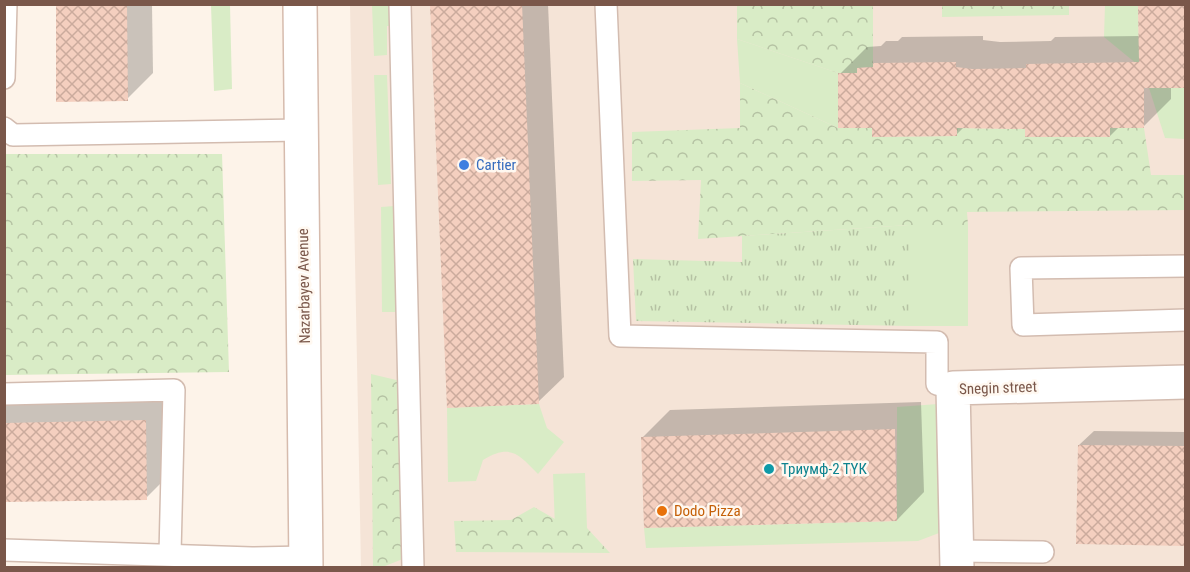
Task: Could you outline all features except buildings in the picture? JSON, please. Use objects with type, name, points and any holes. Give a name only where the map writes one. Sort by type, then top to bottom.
[{"type":"main road","name":"Nazarbayev Avenue","points":[[300,4],[306,562]]},
{"type":"main road","name":"Snegin street","points":[[957,559],[953,388],[1185,382]]},
{"type":"lane","points":[[4,78],[6,4]]},
{"type":"lane","points":[[399,4],[413,567]]},
{"type":"lane","points":[[606,4],[620,336],[937,342],[938,384],[953,388]]},
{"type":"lane","points":[[4,128],[13,135],[302,130]]},
{"type":"lane","points":[[1185,266],[1021,268],[1023,325],[1185,320]]},
{"type":"lane","points":[[4,394],[174,390],[170,554]]},
{"type":"lane","points":[[4,550],[46,558],[170,554],[306,562]]},
{"type":"lane","points":[[957,559],[1043,552]]},
{"type":"shaded area","points":[[350,5],[1185,5],[1185,567],[361,567]]},
{"type":"green space","points":[[211,5],[230,5],[232,89],[214,91]]},
{"type":"green space","points":[[372,5],[391,5],[393,26],[387,26],[387,55],[374,56]]},
{"type":"green space","points":[[737,5],[873,5],[873,67],[857,68],[857,73],[838,73],[737,39]]},
{"type":"green space","points":[[942,5],[1069,5],[1069,15],[942,17]]},
{"type":"green space","points":[[1105,5],[1138,5],[1139,53],[1143,69],[1104,37]]},
{"type":"green space","points":[[737,39],[838,73],[838,128],[740,83]]},
{"type":"green space","points":[[374,75],[387,75],[391,184],[378,185]]},
{"type":"green space","points":[[740,83],[838,128],[872,128],[873,137],[957,136],[957,128],[1025,129],[1026,137],[1110,137],[1110,128],[1144,128],[1151,175],[1185,175],[1185,210],[967,212],[968,225],[909,225],[698,239],[701,180],[632,181],[632,132],[740,128]]},
{"type":"green space","points":[[1149,88],[1185,88],[1185,139],[1165,138]]},
{"type":"green space","points":[[4,154],[222,154],[229,372],[5,375]]},
{"type":"green space","points":[[395,206],[398,312],[382,312],[381,207]]},
{"type":"green space","points":[[909,225],[968,225],[968,326],[909,326]]},
{"type":"green space","points":[[909,225],[909,326],[636,321],[633,259],[742,262],[742,236]]},
{"type":"green space","points":[[371,374],[409,383],[413,555],[380,568],[373,567]]},
{"type":"green space","points":[[539,404],[547,428],[564,442],[538,474],[519,456],[500,452],[483,460],[476,481],[448,482],[447,408]]},
{"type":"green space","points":[[938,404],[939,533],[918,541],[646,548],[644,528],[897,521],[897,407]]},
{"type":"green space","points":[[585,473],[587,528],[555,528],[553,474]]},
{"type":"green space","points":[[534,507],[555,519],[556,528],[587,528],[610,553],[456,552],[454,521],[511,520]]},
{"type":"place","name":"Cartier","points":[[464,165]]},
{"type":"place","name":"Триумф-2 ТҮК","points":[[769,469]]},
{"type":"place","name":"Dodo Pizza","points":[[662,511]]}]
